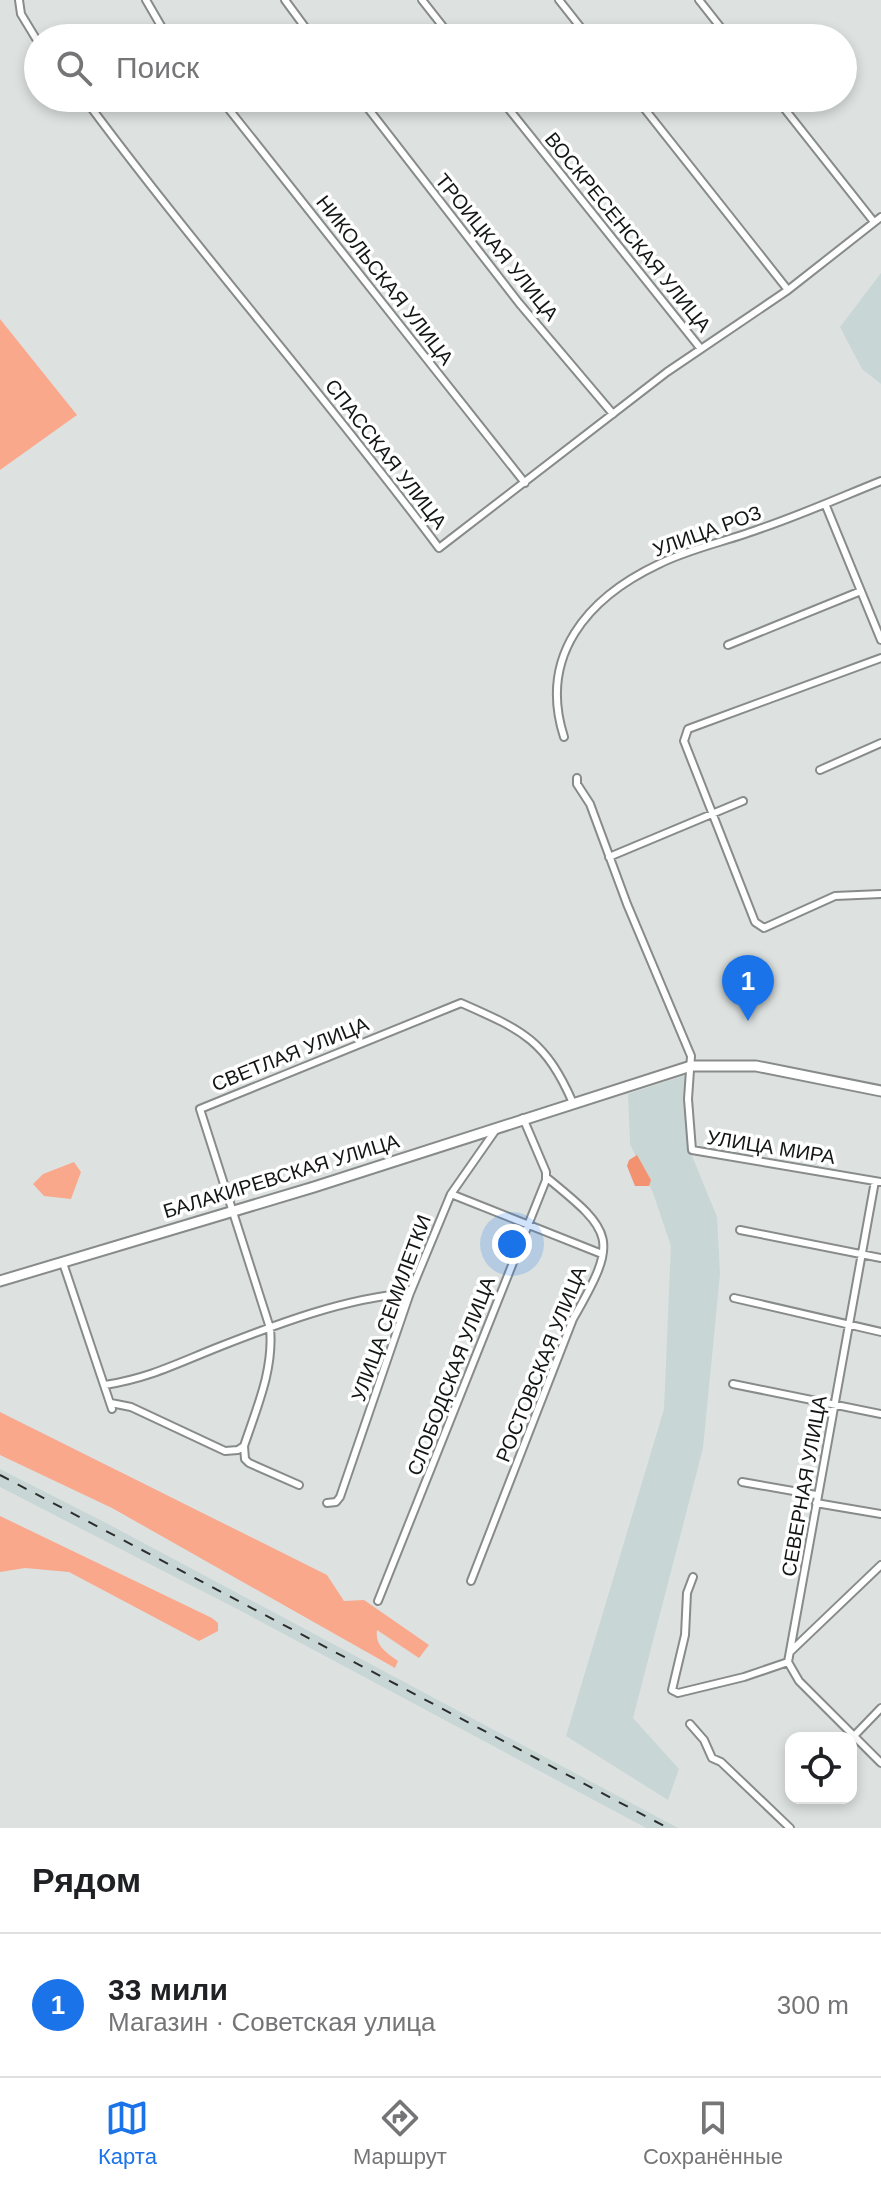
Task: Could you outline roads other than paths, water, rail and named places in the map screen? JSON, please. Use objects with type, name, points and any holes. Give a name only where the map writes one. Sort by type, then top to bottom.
[{"type":"street","points":[[19,0],[21,14],[27,24]]},
{"type":"street","points":[[146,0],[160,24]]},
{"type":"street","points":[[285,0],[303,24]]},
{"type":"street","points":[[422,0],[441,24]]},
{"type":"street","points":[[559,0],[578,24]]},
{"type":"street","points":[[699,0],[718,24]]},
{"type":"street","name":"СПАССКАЯ УЛИЦА","points":[[94,112],[158,198],[384,474],[439,548],[613,414],[788,290],[878,219]]},
{"type":"street","name":"НИКОЛЬСКАЯ УЛИЦА","points":[[231,112],[525,483]]},
{"type":"street","name":"ТРОИЦКАЯ УЛИЦА","points":[[371,112],[519,303],[613,414]]},
{"type":"street","name":"ВОСКРЕСЕНСКАЯ УЛИЦА","points":[[511,112],[701,349]]},
{"type":"street","points":[[647,112],[788,290]]},
{"type":"street","points":[[788,112],[878,219]]},
{"type":"street","name":"УЛИЦА РОЗ","points":[[564,737],[554,692],[559,664],[580,626],[620,587],[661,563],[826,506],[881,481]]},
{"type":"street","points":[[826,506],[881,640]]},
{"type":"street","points":[[728,645],[861,591]]},
{"type":"street","points":[[881,658],[688,729],[684,741],[755,922],[764,928],[835,896],[881,894]]},
{"type":"street","points":[[820,770],[881,743]]},
{"type":"street","points":[[577,778],[691,1056],[691,1066]]},
{"type":"street","points":[[609,857],[743,801]]},
{"type":"street","name":"СВЕТЛАЯ УЛИЦА","points":[[244,1446],[266,1381],[272,1350],[270,1328],[200,1109],[461,1003],[539,1046],[556,1065],[573,1103]]},
{"type":"street","name":"БАЛАКИРЕВСКАЯ УЛИЦА","points":[[0,1281],[233,1212],[691,1066],[756,1066],[881,1091]]},
{"type":"street","name":"УЛИЦА МИРА","points":[[691,1066],[688,1099],[692,1150],[878,1181]]},
{"type":"street","points":[[523,1118],[546,1177]]},
{"type":"street","name":"УЛИЦА СЕМИЛЕТКИ","points":[[327,1503],[340,1497],[410,1293],[451,1194],[499,1126]]},
{"type":"street","name":"СЛОБОДСКАЯ УЛИЦА","points":[[378,1601],[546,1177]]},
{"type":"street","name":"РОСТОВСКАЯ УЛИЦА","points":[[471,1581],[537,1418],[540,1401],[602,1254],[602,1229],[546,1177]]},
{"type":"street","name":"СЕВЕРНАЯ УЛИЦА","points":[[788,1662],[816,1499],[836,1406],[860,1254],[878,1181]]},
{"type":"street","points":[[451,1194],[602,1254]]},
{"type":"street","points":[[740,1230],[881,1258]]},
{"type":"street","points":[[63,1263],[111,1406],[131,1407],[225,1451],[244,1446],[245,1459],[249,1463],[299,1485]]},
{"type":"street","points":[[105,1385],[135,1380],[183,1364],[270,1328],[381,1295],[410,1293]]},
{"type":"street","points":[[734,1298],[881,1332]]},
{"type":"street","points":[[733,1384],[881,1414]]},
{"type":"street","points":[[742,1482],[881,1514]]},
{"type":"street","points":[[790,1652],[881,1565]]},
{"type":"street","points":[[693,1577],[687,1593],[685,1635],[671,1681],[672,1690],[678,1693],[744,1677],[788,1662],[799,1681],[850,1732]]},
{"type":"street","points":[[857,1733],[881,1708]]},
{"type":"street","points":[[690,1724],[704,1740],[712,1758],[721,1762],[790,1828]]},
{"type":"street","points":[[857,1739],[881,1763]]},
{"type":"railway","points":[[0,1475],[668,1828]]},
{"type":"place","name":"33 мили","points":[[748,1021]]}]
